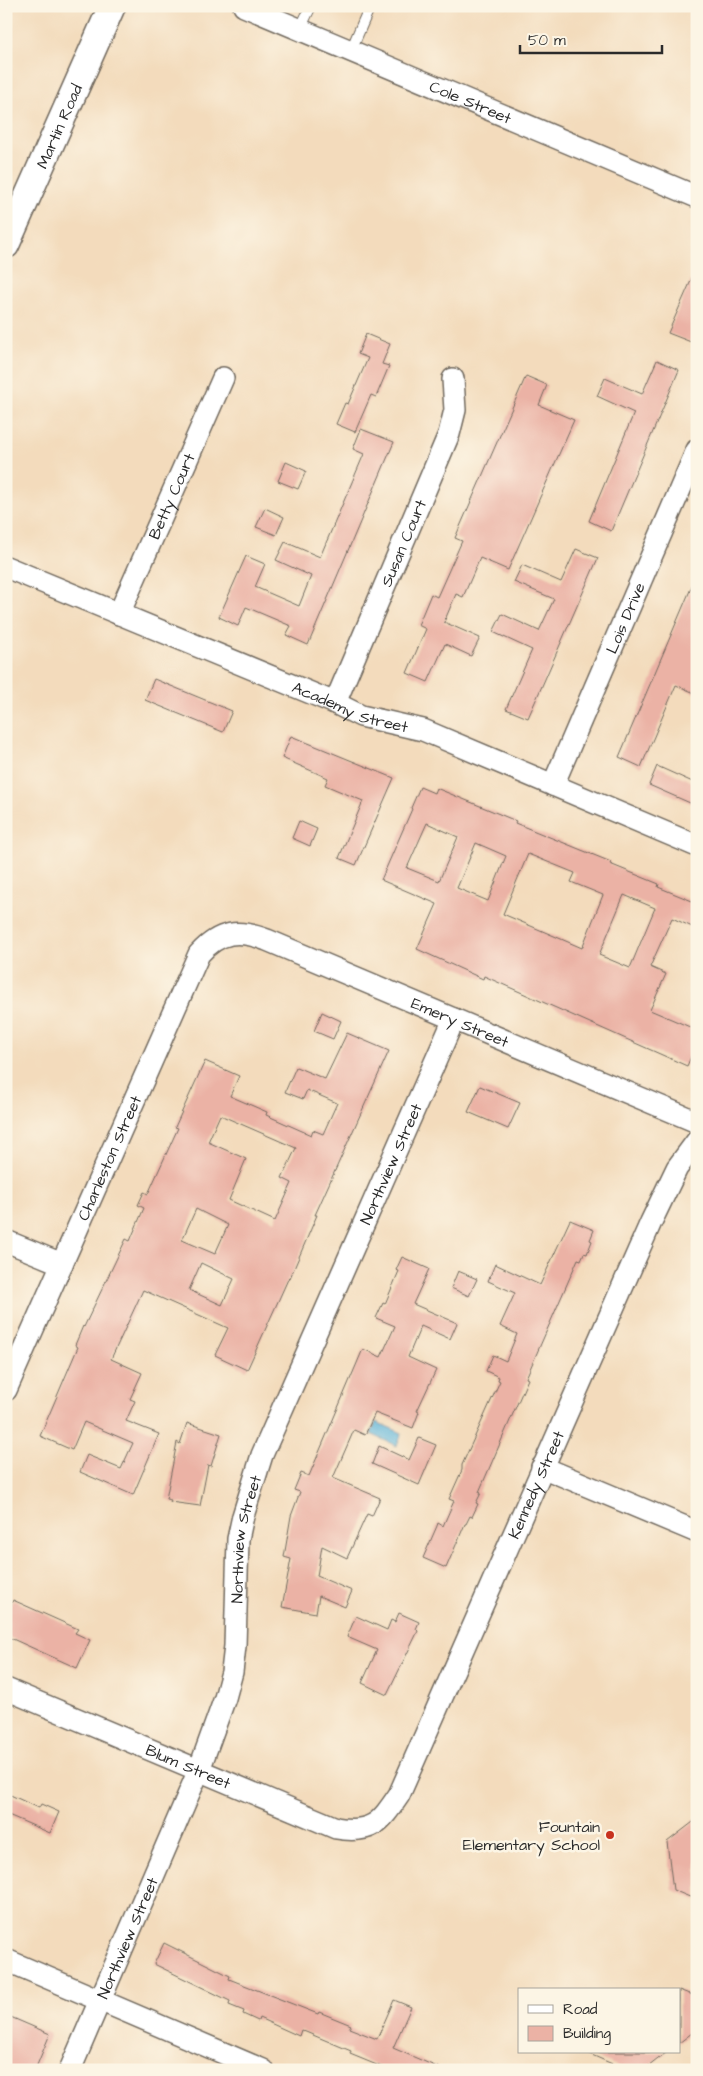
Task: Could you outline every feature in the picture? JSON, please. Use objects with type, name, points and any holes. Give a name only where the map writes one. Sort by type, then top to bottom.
[{"type":"street","name":"Martin Road","points":[[6,245],[112,6]]},
{"type":"street","name":"Cole Street","points":[[244,6],[697,197]]},
{"type":"street","name":"Betty Court","points":[[119,614],[223,378]]},
{"type":"street","name":"Susan Court","points":[[335,704],[449,434],[455,410],[456,390],[453,379]]},
{"type":"street","name":"Lois Drive","points":[[552,785],[697,450]]},
{"type":"street","name":"Academy Street","points":[[6,567],[361,716],[423,730],[697,846]]},
{"type":"street","name":"Emery Street","points":[[223,935],[240,932],[253,935],[697,1122]]},
{"type":"street","name":"Charleston Street","points":[[6,1390],[199,954],[209,943],[223,935]]},
{"type":"street","name":"Northview Street","points":[[70,2070],[199,1770],[232,1672],[235,1646],[238,1539],[243,1516],[262,1455],[454,1019]]},
{"type":"street","name":"Kennedy Street","points":[[372,1826],[386,1813],[399,1795],[651,1222],[677,1168],[697,1141]]},
{"type":"street","points":[[6,1241],[62,1264]]},
{"type":"street","points":[[542,1467],[697,1532]]},
{"type":"street","name":"Blum Street","points":[[6,1689],[336,1828],[354,1831],[372,1826]]},
{"type":"street","points":[[6,1960],[263,2070]]},
{"type":"lane","points":[[300,29],[310,6]]},
{"type":"lane","points":[[351,50],[370,6]]},
{"type":"water","points":[[376,1422],[402,1433],[397,1446],[371,1434]]},
{"type":"building","points":[[697,267],[697,328],[691,342],[668,333]]},
{"type":"building","points":[[366,334],[390,344],[382,364],[389,366],[376,397],[371,395],[355,432],[336,424],[345,403],[348,404],[368,358],[358,354]]},
{"type":"building","points":[[657,360],[679,370],[611,531],[589,521],[634,413],[597,396],[605,378],[642,394]]},
{"type":"building","points":[[526,376],[547,385],[539,405],[574,420],[508,570],[480,558],[463,597],[456,594],[444,622],[480,638],[471,656],[445,644],[428,682],[407,673],[426,629],[418,625],[431,594],[437,597],[462,541],[455,538]]},
{"type":"building","points":[[361,429],[394,442],[308,645],[286,635],[291,626],[246,607],[238,626],[219,617],[246,556],[265,564],[255,587],[299,606],[311,576],[276,560],[285,542],[320,557],[364,454],[353,449]]},
{"type":"building","points":[[286,462],[306,471],[298,489],[278,481]]},
{"type":"building","points":[[265,508],[284,517],[276,535],[256,527]]},
{"type":"building","points":[[576,549],[598,558],[528,718],[506,709],[532,650],[493,632],[502,614],[539,631],[554,599],[514,582],[522,565],[561,582]]},
{"type":"building","points":[[697,574],[697,694],[676,685],[641,767],[619,757]]},
{"type":"building","points":[[154,679],[232,711],[223,732],[145,700]]},
{"type":"building","points":[[291,736],[394,778],[356,865],[339,858],[363,801],[325,785],[328,778],[282,758]]},
{"type":"building","points":[[657,766],[697,784],[697,806],[649,785]]},
{"type":"building","points":[[420,787],[434,793],[436,788],[611,862],[610,864],[659,884],[658,887],[697,903],[697,929],[672,918],[650,967],[666,974],[650,1010],[697,1030],[697,1043],[687,1066],[484,976],[483,979],[417,949],[437,904],[381,880]],"holes":[[[427,823],[458,837],[439,881],[407,868]],[[476,843],[506,856],[488,901],[457,888]],[[528,854],[575,873],[571,882],[603,895],[582,948],[503,914]],[[624,895],[655,908],[630,968],[599,955]]]},
{"type":"building","points":[[299,821],[317,829],[310,846],[292,838]]},
{"type":"building","points":[[322,1012],[341,1021],[333,1039],[314,1031]]},
{"type":"building","points":[[347,1033],[389,1051],[315,1215],[317,1215],[290,1278],[247,1370],[215,1355],[228,1328],[143,1290],[111,1359],[142,1373],[130,1399],[135,1401],[126,1421],[159,1434],[133,1495],[80,1472],[87,1455],[121,1469],[133,1443],[84,1422],[72,1450],[40,1436],[78,1347],[75,1345],[83,1326],[126,1239],[130,1241],[144,1208],[138,1205],[144,1192],[148,1194],[178,1128],[175,1127],[205,1061],[239,1076],[230,1096],[267,1112],[266,1115],[311,1135],[313,1130],[323,1134],[337,1103],[307,1090],[303,1099],[285,1092],[296,1067],[325,1079]],"holes":[[[220,1115],[296,1148],[282,1178],[292,1183],[275,1221],[229,1200],[246,1159],[208,1142]],[[196,1209],[228,1225],[215,1254],[182,1240]],[[201,1263],[234,1279],[222,1305],[189,1290]]]},
{"type":"building","points":[[480,1086],[520,1103],[508,1129],[468,1112]]},
{"type":"building","points":[[570,1220],[594,1230],[590,1240],[592,1241],[587,1254],[584,1253],[581,1260],[578,1259],[479,1492],[481,1493],[476,1503],[478,1504],[472,1517],[470,1516],[465,1524],[446,1568],[423,1558],[438,1523],[443,1526],[454,1501],[449,1499],[462,1470],[462,1465],[500,1381],[498,1380],[499,1377],[486,1371],[493,1355],[506,1361],[517,1334],[500,1326],[515,1293],[488,1281],[495,1264],[540,1285]]},
{"type":"building","points":[[402,1257],[429,1269],[413,1304],[457,1323],[450,1339],[421,1326],[408,1357],[436,1370],[417,1411],[419,1412],[413,1428],[375,1413],[365,1435],[354,1430],[333,1478],[380,1498],[372,1516],[367,1514],[347,1558],[322,1546],[317,1576],[352,1591],[345,1607],[319,1596],[316,1613],[282,1607],[291,1559],[284,1557],[291,1516],[300,1492],[294,1490],[301,1473],[309,1476],[363,1349],[381,1357],[395,1326],[376,1318],[383,1303],[385,1304],[399,1271],[396,1270]]},
{"type":"building","points":[[458,1271],[477,1279],[469,1296],[451,1288]]},
{"type":"building","points":[[187,1423],[221,1434],[211,1466],[208,1465],[200,1506],[170,1502],[171,1500],[166,1499],[177,1442],[180,1444]]},
{"type":"building","points":[[419,1438],[436,1445],[419,1485],[372,1464],[379,1446],[409,1460]]},
{"type":"building","points":[[13,1600],[78,1629],[75,1633],[90,1640],[77,1668],[6,1636],[6,1615]]},
{"type":"building","points":[[399,1613],[419,1622],[416,1629],[418,1631],[387,1695],[362,1683],[377,1650],[347,1637],[356,1616],[387,1630],[391,1620],[395,1622]]},
{"type":"building","points":[[6,1793],[39,1808],[41,1804],[59,1812],[50,1833],[6,1814]]},
{"type":"building","points":[[697,1819],[697,1900],[673,1890],[667,1842]]},
{"type":"building","points":[[164,1943],[230,1976],[229,1979],[318,2014],[319,2012],[351,2025],[349,2028],[377,2039],[394,2000],[411,2007],[393,2048],[444,2070],[389,2070],[350,2054],[351,2051],[301,2030],[299,2036],[259,2018],[258,2021],[243,2014],[244,2011],[229,2005],[230,2001],[154,1964]]},
{"type":"building","points":[[680,1990],[697,1997],[697,2029],[680,2042]]},
{"type":"building","points":[[6,2015],[50,2034],[35,2070],[6,2070]]},
{"type":"building","points":[[590,2054],[664,2054],[644,2070],[626,2070]]},
{"type":"place","name":"Fountain Elementary School","points":[[610,1835]]}]
